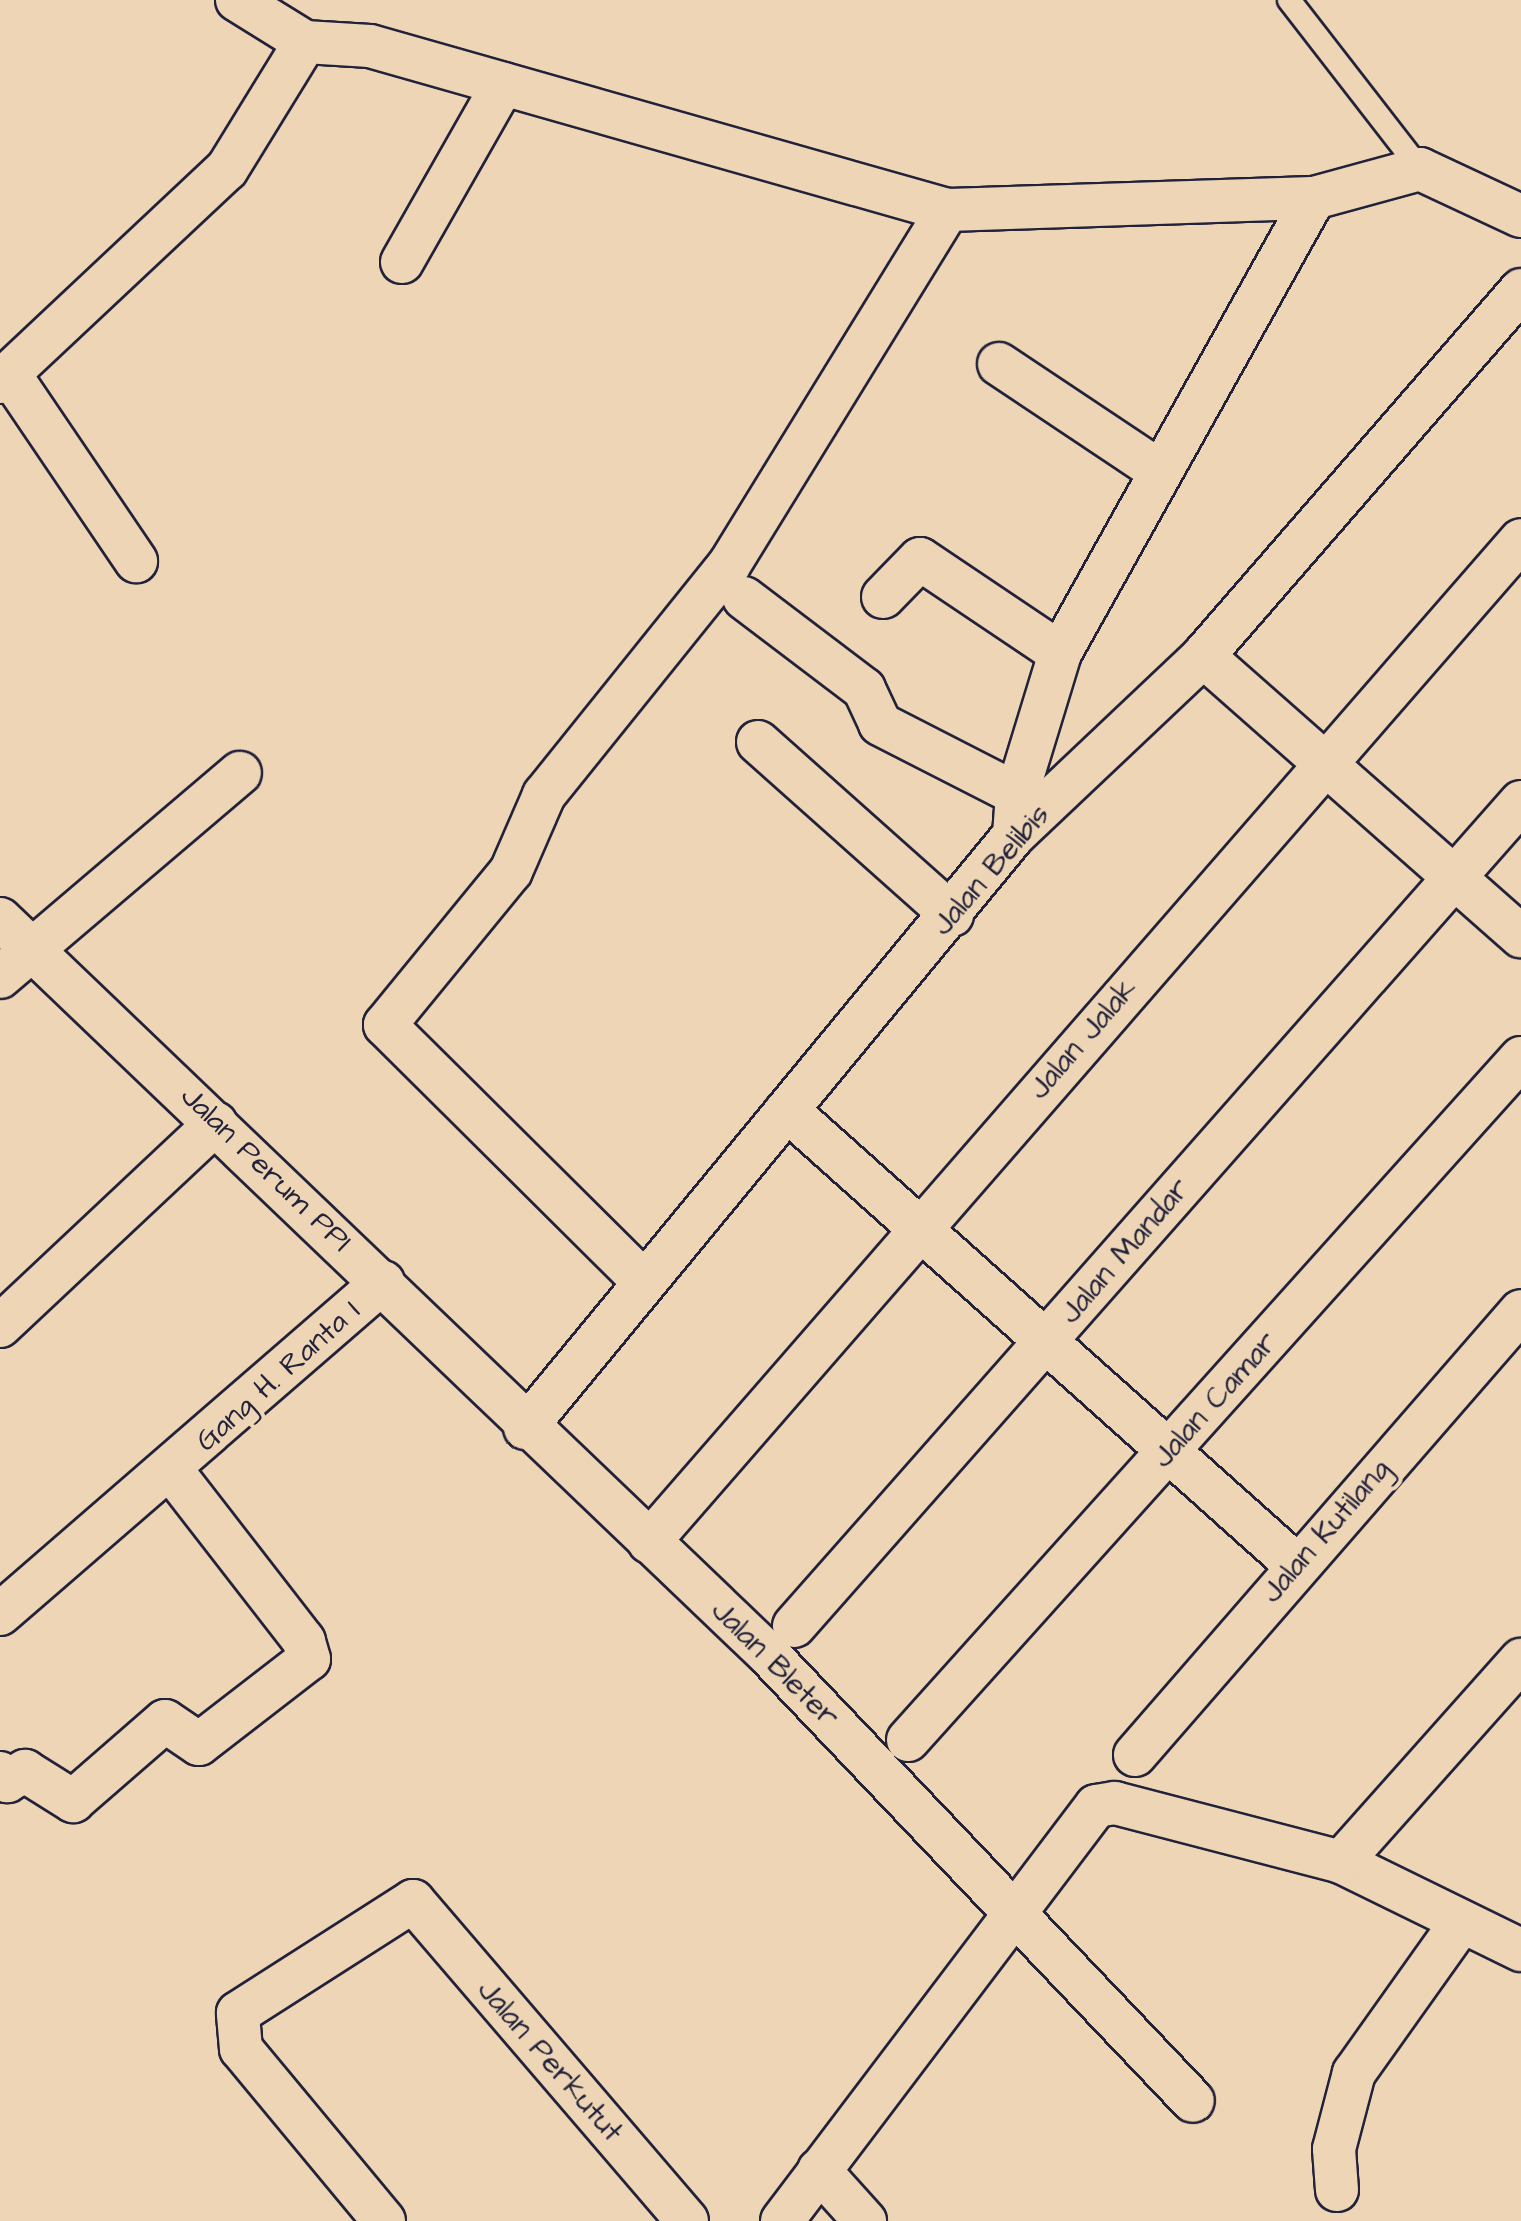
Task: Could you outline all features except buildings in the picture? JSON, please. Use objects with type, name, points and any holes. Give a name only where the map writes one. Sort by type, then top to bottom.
[{"type":"street","points":[[237,0],[305,42],[370,46],[947,210],[1314,198],[1420,169],[1521,216]]},
{"type":"street","points":[[136,561],[5,378],[227,169],[305,42]]},
{"type":"street","points":[[402,262],[503,84]]},
{"type":"street","points":[[744,598],[864,689],[880,724],[1016,814],[1060,653],[1155,468],[1314,198]]},
{"type":"street","points":[[644,1282],[384,1026],[511,871],[544,795],[728,566],[947,210]]},
{"type":"street","name":"Jalan Belibis","points":[[525,1428],[952,916],[1016,814],[1203,656],[1521,290]]},
{"type":"street","points":[[999,364],[1155,468]]},
{"type":"street","name":"Jalan Jalak","points":[[649,1542],[1324,760],[1521,540]]},
{"type":"street","points":[[883,598],[920,560],[1060,653]]},
{"type":"street","points":[[1203,656],[1521,936]]},
{"type":"street","points":[[758,742],[952,916]]},
{"type":"street","points":[[15,963],[240,772]]},
{"type":"street","name":"Jalan Mandar","points":[[794,1626],[1521,802]]},
{"type":"street","name":"Jalan Perum PPI","points":[[0,919],[15,963],[216,1123],[383,1282],[525,1428]]},
{"type":"street","name":"Jalan Camar","points":[[908,1740],[1521,1058]]},
{"type":"street","points":[[788,1110],[1295,1564]]},
{"type":"street","points":[[0,1326],[216,1123]]},
{"type":"street","name":"Gang H. Ranta I","points":[[0,1614],[172,1470],[383,1282]]},
{"type":"street","name":"Jalan Kutilang","points":[[1135,1755],[1295,1564],[1521,1311]]},
{"type":"street","name":"Jalan Bleter","points":[[525,1428],[649,1542],[1014,1912],[1193,2101]]},
{"type":"street","name":"Gang H. Ranta I","points":[[2,1780],[25,1771],[73,1801],[160,1724],[200,1744],[308,1659],[304,1641],[172,1470]]},
{"type":"street","points":[[1340,1862],[1521,1660]]},
{"type":"street","points":[[782,2221],[1096,1806],[1115,1803],[1340,1862],[1460,1924],[1521,1950]]},
{"type":"street","name":"Jalan Perkutut","points":[[384,2221],[242,2049],[238,2013],[413,1901],[686,2221]]},
{"type":"street","points":[[1336,2190],[1334,2149],[1354,2073],[1460,1924]]},
{"type":"street","points":[[819,2170],[865,2221]]},
{"type":"lane","points":[[1288,0],[1420,169]]}]
